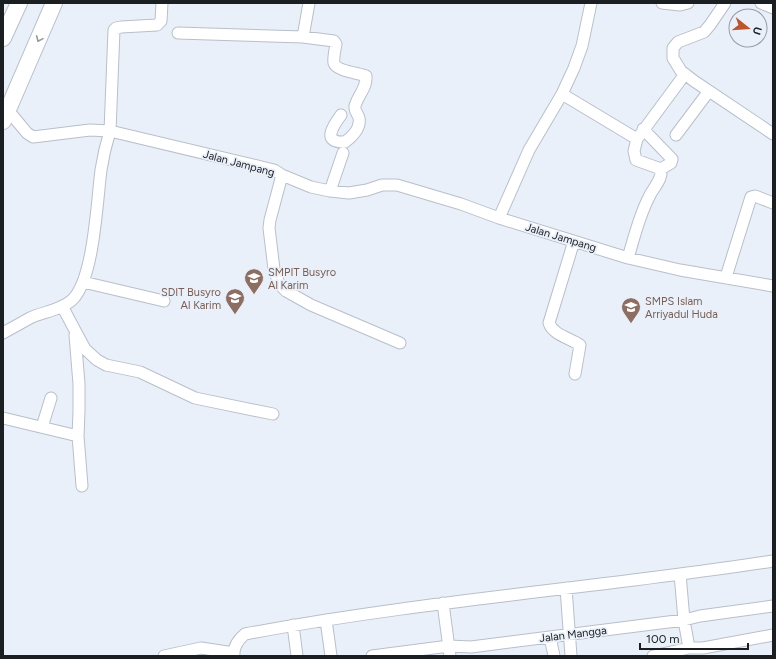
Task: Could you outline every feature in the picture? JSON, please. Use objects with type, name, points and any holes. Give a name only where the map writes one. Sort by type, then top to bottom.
[{"type":"highway","points":[[3,38],[19,3]]},
{"type":"highway","points":[[8,118],[54,3]]},
{"type":"street","points":[[3,333],[31,318],[71,301],[77,294],[83,282],[95,230],[101,168],[110,131],[114,30],[121,27],[157,25],[161,21],[162,3]]},
{"type":"street","points":[[303,37],[309,3]]},
{"type":"street","points":[[499,218],[529,150],[562,94],[582,46],[591,3]]},
{"type":"street","points":[[662,3],[680,5],[688,3]]},
{"type":"street","points":[[725,3],[704,32],[683,39],[674,45],[673,58],[675,64],[685,74],[773,134]]},
{"type":"street","points":[[761,3],[773,8]]},
{"type":"street","points":[[178,33],[303,37],[334,42],[336,44],[335,66],[366,76],[363,91],[355,106],[359,122],[354,134],[345,142],[335,141],[331,139],[330,136],[333,126],[340,114]]},
{"type":"street","points":[[661,169],[636,160],[634,151],[640,134],[685,74]]},
{"type":"street","points":[[676,135],[709,91]]},
{"type":"street","points":[[562,94],[640,134],[672,159],[671,163],[661,169]]},
{"type":"street","name":"Jalan Jampang","points":[[8,118],[33,137],[90,130],[110,131],[274,170],[282,175],[311,187],[330,191],[349,192],[368,190],[382,185],[397,185],[628,258],[680,270],[773,286]]},
{"type":"street","points":[[330,191],[343,153]]},
{"type":"street","points":[[628,258],[649,196],[661,177],[661,169]]},
{"type":"street","points":[[282,175],[269,228],[274,269],[279,284],[286,292],[312,305],[400,343]]},
{"type":"street","points":[[726,277],[751,197],[755,196],[773,203]]},
{"type":"street","points":[[574,241],[549,323],[557,333],[580,345],[574,374]]},
{"type":"street","points":[[83,282],[164,301]]},
{"type":"street","points":[[62,306],[85,349],[106,366],[140,372],[195,398],[273,414]]},
{"type":"street","points":[[75,328],[79,391],[78,436],[82,486]]},
{"type":"street","points":[[42,427],[51,398]]},
{"type":"street","points":[[3,418],[78,436]]},
{"type":"street","points":[[164,656],[177,655],[201,648],[230,654],[240,638],[245,634],[293,625],[443,603],[773,561]]},
{"type":"street","points":[[680,574],[684,620],[689,648]]},
{"type":"street","points":[[566,588],[571,656]]},
{"type":"street","points":[[443,603],[449,651]]},
{"type":"street","name":"Jalan Mangga","points":[[372,656],[449,651],[470,647],[487,650],[569,634],[684,620],[700,616],[773,606]]},
{"type":"street","points":[[326,620],[331,656]]},
{"type":"street","points":[[293,625],[298,656]]},
{"type":"street","points":[[653,656],[668,655],[689,648],[704,652],[773,635]]},
{"type":"street","points":[[550,637],[554,656]]},
{"type":"place","name":"SMPIT Busyro Al Karim","points":[[254,295]]},
{"type":"place","name":"SDIT Busyro Al Karim","points":[[235,315]]},
{"type":"place","name":"SMPS Islam Arriyadul Huda","points":[[631,324]]}]
